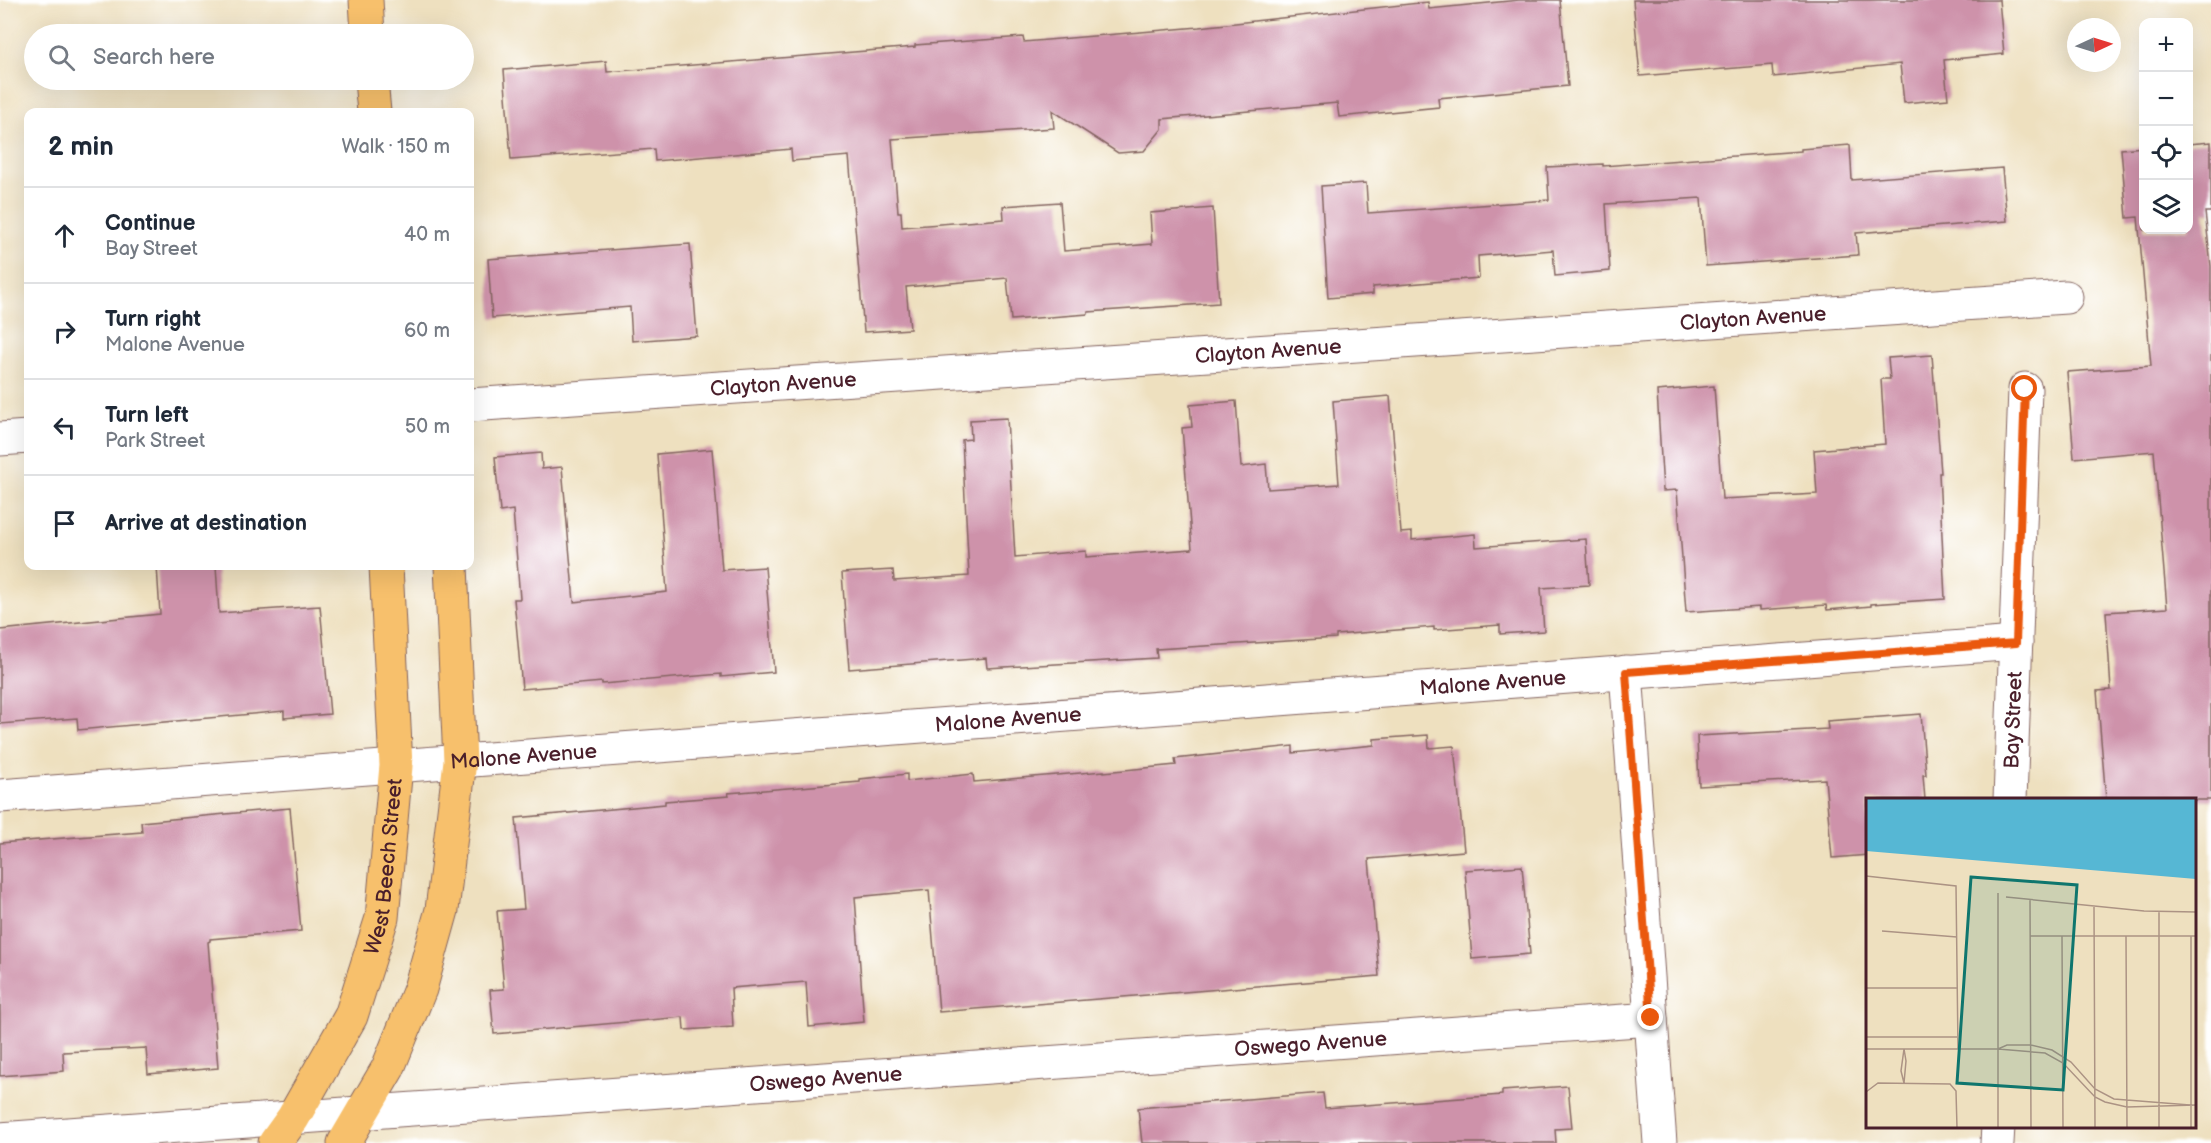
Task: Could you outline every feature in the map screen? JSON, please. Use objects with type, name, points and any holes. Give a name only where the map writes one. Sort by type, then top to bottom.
[{"type":"highway","points":[[366,0],[367,24]]},
{"type":"highway","points":[[372,90],[374,108]]},
{"type":"highway","name":"West Beech Street","points":[[284,1130],[351,1016],[382,918],[396,766],[386,570]]},
{"type":"highway","points":[[344,1143],[388,1068],[420,989],[442,910],[460,761],[452,570]]},
{"type":"street","name":"Clayton Avenue","points":[[474,405],[2066,297]]},
{"type":"street","name":"Bay Street","points":[[2010,798],[2025,389]]},
{"type":"street","points":[[0,439],[24,437]]},
{"type":"street","name":"Malone Avenue","points":[[0,796],[2016,643]]},
{"type":"street","points":[[1626,672],[1660,1143]]},
{"type":"street","name":"Oswego Avenue","points":[[0,1139],[284,1130],[363,1113],[1651,1018]]},
{"type":"street","points":[[1997,1143],[1998,1128]]},
{"type":"building","points":[[1519,0],[1560,0],[1568,86],[1438,98],[1439,107],[1339,117],[1337,103],[1162,119],[1162,129],[1144,151],[1118,153],[1052,110],[1054,128],[892,139],[898,212],[901,212],[902,227],[1004,219],[1003,206],[1060,202],[1064,251],[1152,244],[1150,213],[1213,208],[1219,303],[1011,320],[1007,278],[906,287],[910,329],[864,332],[849,156],[792,161],[791,149],[655,161],[654,149],[511,160],[504,70],[606,61],[607,72],[1023,37],[1024,42],[1199,27],[1428,2],[1429,9]]},
{"type":"building","points":[[1633,0],[1999,0],[2004,54],[1944,60],[1948,99],[1904,103],[1900,64],[1773,77],[1772,65],[1640,76]]},
{"type":"building","points":[[2211,142],[2211,212],[2205,212],[2211,266],[2211,800],[2106,798],[2097,691],[2111,690],[2106,612],[2167,608],[2154,451],[2074,458],[2067,372],[2151,366],[2139,234],[2193,234],[2193,144]]},
{"type":"building","points":[[1850,145],[1852,180],[2002,168],[2007,221],[1856,233],[1858,255],[1706,266],[1701,198],[1606,204],[1610,271],[1555,276],[1553,250],[1478,256],[1479,278],[1373,287],[1373,294],[1328,298],[1321,186],[1366,183],[1368,213],[1549,200],[1547,167],[1603,164],[1603,166],[1801,151],[1801,149]]},
{"type":"building","points":[[2139,147],[2139,228],[2138,217],[2127,218],[2121,149]]},
{"type":"building","points":[[690,244],[697,336],[632,341],[630,307],[492,318],[488,259]]},
{"type":"building","points":[[1932,355],[1941,473],[1939,473],[1945,599],[1871,604],[1871,606],[1827,610],[1826,605],[1686,612],[1677,490],[1663,491],[1657,391],[1714,386],[1722,499],[1817,494],[1814,450],[1885,444],[1881,379],[1890,379],[1888,358]]},
{"type":"building","points":[[1390,396],[1401,533],[1412,532],[1412,540],[1475,534],[1476,547],[1586,539],[1589,585],[1541,588],[1544,631],[1500,634],[1500,625],[1434,630],[1434,627],[1336,635],[1336,638],[1156,649],[1157,658],[987,668],[986,658],[849,669],[842,573],[893,570],[894,581],[969,576],[962,440],[971,439],[970,420],[1007,418],[1015,557],[1086,551],[1086,557],[1192,549],[1182,428],[1192,427],[1190,405],[1236,401],[1241,467],[1266,464],[1268,489],[1339,484],[1333,401]]},
{"type":"building","points":[[712,449],[722,570],[765,567],[774,672],[522,689],[514,599],[520,599],[513,510],[500,512],[495,457],[541,453],[542,469],[562,467],[574,602],[667,592],[657,454]]},
{"type":"building","points":[[157,570],[216,570],[219,613],[320,606],[330,714],[284,718],[284,711],[78,730],[77,718],[0,724],[0,630],[160,614]]},
{"type":"building","points":[[1921,714],[1926,775],[1923,775],[1925,798],[1866,798],[1866,855],[1832,858],[1825,779],[1699,786],[1697,736],[1828,729],[1827,721]]},
{"type":"building","points":[[1428,735],[1429,748],[1454,746],[1464,851],[1369,859],[1379,976],[939,1012],[929,890],[855,897],[864,1022],[809,1027],[806,982],[731,988],[733,1027],[684,1030],[683,1017],[494,1034],[490,990],[504,989],[497,911],[524,909],[516,818],[665,804],[665,801],[729,796],[728,793],[860,782],[860,779],[907,774],[907,781],[973,774],[974,782],[1176,765],[1175,759],[1293,746],[1293,753],[1374,745],[1374,739]]},
{"type":"building","points":[[290,808],[301,931],[210,939],[208,942],[218,1068],[148,1074],[146,1048],[63,1052],[64,1071],[0,1076],[0,843],[142,832],[141,822]]},
{"type":"building","points":[[1522,866],[1530,954],[1472,959],[1465,870]]},
{"type":"building","points":[[1568,1086],[1572,1128],[1555,1129],[1556,1143],[1142,1143],[1138,1108],[1323,1093],[1325,1108],[1502,1095],[1502,1091]]},
{"type":"route","points":[[1651,1018],[1626,672],[2016,643],[2025,389]]}]
